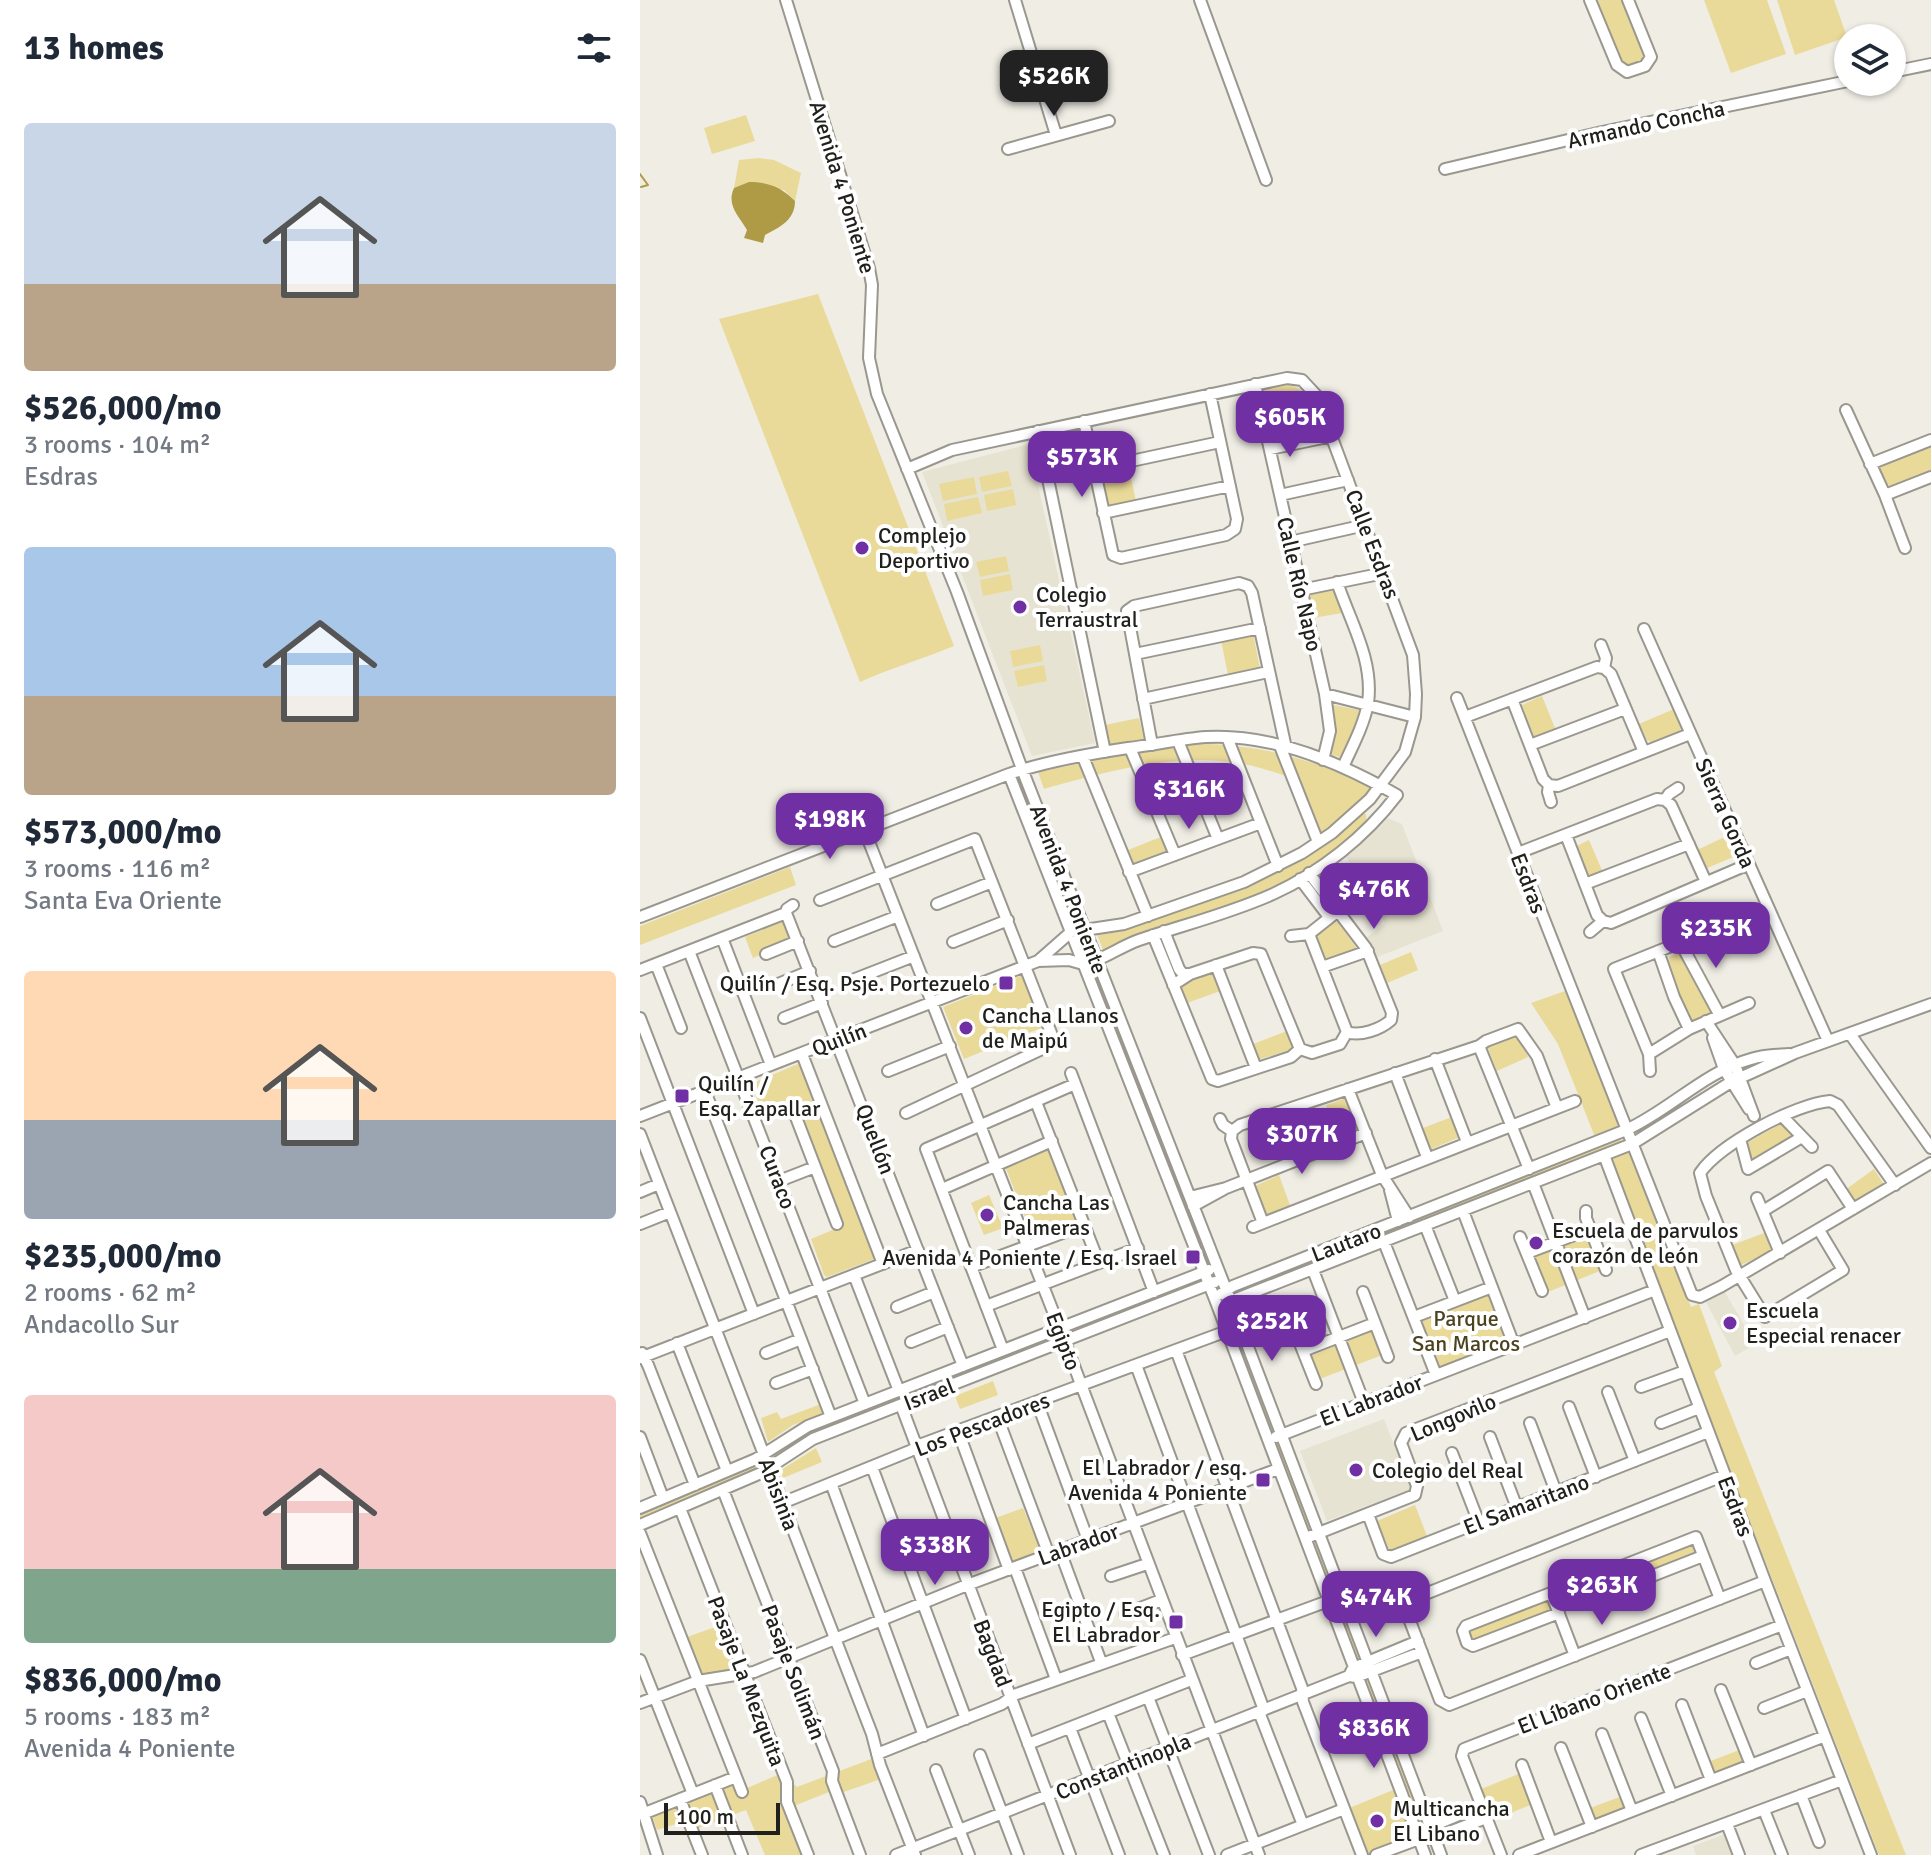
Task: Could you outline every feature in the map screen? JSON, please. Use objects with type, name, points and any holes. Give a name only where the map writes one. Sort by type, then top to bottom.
[{"type":"street","name":"Avenida 4 Poniente","points":[[786,0],[869,268],[872,285],[868,349],[871,375],[1231,1302],[1441,1855]]},
{"type":"street","points":[[1015,0],[1056,135]]},
{"type":"street","points":[[1200,0],[1266,180]]},
{"type":"street","points":[[1590,0],[1617,65],[1627,72],[1645,66],[1651,57],[1628,0]]},
{"type":"street","points":[[1906,69],[1931,64]]},
{"type":"street","name":"Armando Concha","points":[[1445,169],[1602,132],[1834,84]]},
{"type":"street","points":[[1008,149],[1109,121]]},
{"type":"street","name":"Calle Esdras","points":[[1071,932],[1116,927],[1205,897],[1278,866],[1318,842],[1360,809],[1405,752],[1415,717],[1413,655],[1316,395],[1302,380],[1287,378],[1255,384]]},
{"type":"street","points":[[907,469],[943,453],[1255,384]]},
{"type":"street","name":"Calle Río Napo","points":[[1255,384],[1325,694],[1330,731],[1323,760]]},
{"type":"street","points":[[1084,421],[1111,550],[1115,556],[1124,557],[1226,535],[1235,529],[1237,519],[1210,394]]},
{"type":"street","points":[[1846,410],[1885,495],[1905,548]]},
{"type":"street","points":[[1038,431],[1105,752]]},
{"type":"street","points":[[1270,449],[1332,436]]},
{"type":"street","points":[[1870,464],[1931,440]]},
{"type":"street","points":[[1094,469],[1220,442]]},
{"type":"street","points":[[1885,495],[1931,477]]},
{"type":"street","points":[[1280,495],[1348,480]]},
{"type":"street","points":[[1103,513],[1230,486]]},
{"type":"street","points":[[1290,542],[1365,525]]},
{"type":"street","points":[[1301,590],[1384,573]]},
{"type":"street","points":[[1337,582],[1364,654],[1368,678],[1367,706],[1343,767]]},
{"type":"street","points":[[1152,745],[1127,611],[1134,606],[1239,583],[1248,586],[1260,628],[1283,747],[1318,842]]},
{"type":"street","points":[[1135,654],[1260,628]]},
{"type":"street","name":"Sierra Gorda","points":[[1644,629],[1828,1041]]},
{"type":"street","points":[[1601,645],[1606,658],[1604,668]]},
{"type":"street","points":[[1465,717],[1597,667],[1604,668],[1611,674],[1644,752]]},
{"type":"street","points":[[1143,699],[1268,672]]},
{"type":"street","points":[[1325,694],[1415,717]]},
{"type":"street","name":"Esdras","points":[[1457,698],[1689,1291],[1694,1297],[1700,1297],[1739,1276]]},
{"type":"street","points":[[1512,699],[1549,785],[1558,786],[1690,734]]},
{"type":"street","points":[[1530,745],[1625,709]]},
{"type":"street","points":[[1227,737],[1278,866]]},
{"type":"street","points":[[640,917],[1022,769],[1105,752],[1227,737],[1283,747],[1323,760],[1397,795],[1372,825],[1337,854],[1273,894],[1120,947],[1083,964]]},
{"type":"street","points":[[1178,741],[1218,839]]},
{"type":"street","points":[[1130,748],[1175,855]]},
{"type":"street","points":[[1083,757],[1148,916]]},
{"type":"street","name":"Avenida 4 Poniente","points":[[1009,774],[1216,1302],[1353,1674],[1425,1855]]},
{"type":"street","points":[[1549,785],[1551,802]]},
{"type":"street","points":[[1665,800],[1678,788]]},
{"type":"street","points":[[1518,853],[1657,799],[1665,800],[1671,805],[1706,882]]},
{"type":"street","points":[[1360,809],[1370,814],[1372,825]]},
{"type":"street","points":[[1129,872],[1261,823]]},
{"type":"street","name":"Egipto","points":[[864,829],[1065,1342],[1257,1850]]},
{"type":"street","points":[[1566,835],[1597,915],[1611,923],[1749,864]]},
{"type":"street","points":[[820,900],[975,839],[1008,920],[1055,1043],[906,1113]]},
{"type":"street","points":[[1585,884],[1689,844]]},
{"type":"street","points":[[1304,876],[1333,914],[1368,951],[1392,1013],[1387,1024],[1358,1034],[1347,1032]]},
{"type":"street","points":[[937,904],[992,882]]},
{"type":"street","points":[[1205,897],[1216,903],[1212,915]]},
{"type":"street","points":[[1650,1071],[1649,1054],[1614,969],[1768,907]]},
{"type":"street","name":"Quellón","points":[[722,938],[790,909],[798,941],[963,1366]]},
{"type":"street","points":[[1291,936],[1309,934],[1333,914]]},
{"type":"street","points":[[834,941],[898,916]]},
{"type":"street","points":[[953,942],[1008,920]]},
{"type":"street","points":[[1590,932],[1603,921]]},
{"type":"street","name":"Quilín","points":[[1038,961],[1071,932]]},
{"type":"street","points":[[1159,933],[1179,969],[1183,974],[1190,974]]},
{"type":"street","points":[[1159,933],[1173,985],[1209,1075],[1215,1080],[1291,1057],[1300,1049]]},
{"type":"street","points":[[1309,934],[1347,1032]]},
{"type":"street","points":[[640,970],[722,938],[771,1065]]},
{"type":"street","points":[[766,954],[798,941]]},
{"type":"street","points":[[1680,942],[1719,1014]]},
{"type":"street","name":"Curaco","points":[[689,951],[865,1404]]},
{"type":"street","points":[[1322,967],[1368,951]]},
{"type":"street","points":[[1658,951],[1670,988],[1689,1029]]},
{"type":"street","points":[[1173,985],[1190,974],[1253,953],[1261,954],[1300,1049],[1312,1053],[1340,1044],[1347,1032]]},
{"type":"street","points":[[850,981],[914,956]]},
{"type":"street","name":"Quilín","points":[[640,1116],[1026,965],[1038,961],[1069,960],[1083,964]]},
{"type":"street","points":[[656,964],[681,1028]]},
{"type":"street","points":[[1216,965],[1256,1068]]},
{"type":"street","points":[[771,987],[810,971]]},
{"type":"street","points":[[784,1018],[822,1003]]},
{"type":"street","points":[[1649,1054],[1689,1029],[1749,1003]]},
{"type":"street","name":"Lautaro","points":[[1216,1302],[1231,1302],[1632,1144],[1736,1080],[1795,1053],[1931,1004]]},
{"type":"street","points":[[640,1018],[754,1314]]},
{"type":"street","points":[[1706,1021],[1762,1126]]},
{"type":"street","points":[[1557,1108],[1537,1056],[1518,1029],[1479,1046],[1240,1125],[1232,1131],[1231,1139],[1258,1225],[1575,1101]]},
{"type":"street","points":[[1850,1034],[1931,1148]]},
{"type":"street","points":[[888,1071],[950,1046]]},
{"type":"street","points":[[1479,1046],[1529,1169]]},
{"type":"street","name":"Lautaro","points":[[1216,1302],[1226,1290],[1626,1130],[1656,1115],[1695,1086],[1729,1067],[1756,1057],[1795,1053]]},
{"type":"street","points":[[802,1054],[883,1264]]},
{"type":"street","points":[[1435,1059],[1467,1142]]},
{"type":"street","points":[[1395,1073],[1427,1157]]},
{"type":"street","points":[[1003,1350],[926,1149],[1036,1102],[1073,1079],[1154,1292]]},
{"type":"street","points":[[1348,1089],[1403,1219]]},
{"type":"street","points":[[705,1091],[831,1417]]},
{"type":"street","points":[[1819,1230],[1843,1270],[1765,1317],[1739,1276],[1700,1177],[1702,1169],[1762,1126],[1825,1101],[1838,1105],[1895,1185]]},
{"type":"street","points":[[1036,1102],[1099,1263]]},
{"type":"street","points":[[794,1112],[837,1224]]},
{"type":"street","points":[[1783,1117],[1812,1147]]},
{"type":"street","points":[[1220,1119],[1232,1131]]},
{"type":"street","points":[[1192,1202],[1366,1133]]},
{"type":"street","name":"Abisinia","points":[[640,1134],[644,1157],[670,1212],[872,1734],[914,1852]]},
{"type":"street","points":[[1740,1139],[1748,1169],[1802,1137]]},
{"type":"street","points":[[942,1189],[1052,1141]]},
{"type":"street","name":"Esdras","points":[[1604,1155],[1871,1855]]},
{"type":"street","points":[[1557,1158],[1562,1172]]},
{"type":"street","points":[[1739,1276],[1931,1163]]},
{"type":"street","points":[[779,1181],[815,1167]]},
{"type":"street","points":[[1763,1211],[1828,1171],[1853,1209]]},
{"type":"street","points":[[1533,1183],[1585,1318]]},
{"type":"street","points":[[640,1192],[659,1184]]},
{"type":"street","points":[[1757,1198],[1780,1253]]},
{"type":"street","points":[[1463,1211],[1514,1345]]},
{"type":"street","points":[[1586,1211],[1606,1270]]},
{"type":"street","points":[[640,1224],[670,1212]]},
{"type":"street","points":[[971,1267],[1084,1225]]},
{"type":"street","points":[[1425,1225],[1455,1301]]},
{"type":"street","points":[[1527,1253],[1590,1229]]},
{"type":"street","points":[[1520,1237],[1542,1291]]},
{"type":"street","points":[[1384,1242],[1436,1375]]},
{"type":"street","points":[[986,1306],[1138,1248]]},
{"type":"street","points":[[695,1485],[641,1355],[918,1250]]},
{"type":"street","points":[[1322,1251],[1327,1264]]},
{"type":"street","points":[[1313,1270],[1364,1403]]},
{"type":"street","points":[[1209,1286],[1215,1282],[1218,1271]]},
{"type":"street","name":"Israel","points":[[640,1508],[763,1454],[802,1428],[1204,1272],[1218,1271]]},
{"type":"street","points":[[854,1275],[899,1391]]},
{"type":"street","name":"Israel","points":[[640,1525],[768,1468],[813,1439],[1209,1286]]},
{"type":"street","points":[[1414,1317],[1492,1287]]},
{"type":"street","name":"El Labrador","points":[[1267,1440],[1655,1290]]},
{"type":"street","points":[[897,1307],[934,1292]]},
{"type":"street","points":[[1363,1292],[1388,1357]]},
{"type":"street","points":[[1291,1321],[1316,1384]]},
{"type":"street","points":[[1303,1351],[1375,1323]]},
{"type":"street","points":[[911,1342],[948,1327]]},
{"type":"street","name":"Los Pescadores","points":[[782,1503],[958,1431],[1227,1331]]},
{"type":"street","name":"Longovilo","points":[[1304,1539],[1412,1498],[1417,1493],[1401,1443],[1406,1433],[1670,1331]]},
{"type":"street","points":[[766,1353],[801,1339]]},
{"type":"street","points":[[677,1343],[727,1471]]},
{"type":"street","points":[[1176,1350],[1276,1620],[1303,1702],[1362,1855]]},
{"type":"street","points":[[1136,1365],[1303,1825]]},
{"type":"street","points":[[776,1383],[813,1369]]},
{"type":"street","points":[[1641,1387],[1685,1371]]},
{"type":"street","points":[[1608,1392],[1635,1461]]},
{"type":"street","points":[[1037,1402],[1088,1540]]},
{"type":"street","name":"Bagdad","points":[[901,1405],[1070,1855]]},
{"type":"street","points":[[1569,1407],[1596,1477]]},
{"type":"street","points":[[1661,1423],[1699,1408]]},
{"type":"street","points":[[997,1416],[1101,1662]]},
{"type":"street","points":[[1530,1423],[1556,1492]]},
{"type":"street","points":[[958,1431],[1056,1679]]},
{"type":"street","name":"El Samaritano","points":[[1368,1514],[1382,1552],[1389,1557],[1708,1432]]},
{"type":"street","points":[[640,1437],[663,1498]]},
{"type":"street","points":[[1490,1437],[1517,1508]]},
{"type":"street","points":[[1452,1453],[1479,1523]]},
{"type":"street","points":[[872,1467],[966,1719]]},
{"type":"street","name":"Labrador","points":[[640,1703],[698,1681],[745,1674],[789,1658],[967,1585],[1278,1469]]},
{"type":"street","points":[[1725,1475],[1410,1600],[1405,1608],[1440,1700],[1447,1705],[1765,1581]]},
{"type":"street","points":[[831,1483],[924,1736]]},
{"type":"street","name":"Pasaje Solimán","points":[[723,1490],[833,1771],[832,1781],[860,1855]]},
{"type":"street","name":"Pasaje La Mezquita","points":[[680,1508],[787,1782],[787,1802],[808,1855]]},
{"type":"street","points":[[640,1533],[742,1792]]},
{"type":"street","points":[[1703,1556],[1606,1594],[1601,1593],[1595,1581],[1599,1575],[1696,1537],[1720,1599]]},
{"type":"street","points":[[1111,1576],[1147,1564]]},
{"type":"street","points":[[1559,1613],[1473,1646],[1467,1643],[1463,1631],[1466,1626],[1551,1593],[1559,1613],[1575,1656]]},
{"type":"street","points":[[1125,1614],[1161,1600]]},
{"type":"street","points":[[1182,1655],[1328,1601]]},
{"type":"street","name":"El Líbano Oriente","points":[[1501,1855],[1462,1751],[1782,1625]]},
{"type":"street","points":[[877,1754],[1056,1679],[1175,1638]]},
{"type":"street","name":"Constantinopla","points":[[896,1855],[914,1852],[959,1830],[1420,1647]]},
{"type":"street","points":[[1756,1663],[1791,1649]]},
{"type":"street","points":[[640,1660],[693,1794]]},
{"type":"street","points":[[1028,1744],[1191,1680]]},
{"type":"street","points":[[1721,1690],[1751,1765]]},
{"type":"street","points":[[1764,1708],[1807,1691]]},
{"type":"street","points":[[1148,1697],[1209,1855]]},
{"type":"street","points":[[1682,1705],[1711,1780]]},
{"type":"street","points":[[1108,1713],[1164,1855]]},
{"type":"street","points":[[1641,1718],[1672,1796]]},
{"type":"street","points":[[1070,1728],[1119,1855]]},
{"type":"street","points":[[1602,1734],[1632,1811]]},
{"type":"street","points":[[1519,1855],[1825,1736]]},
{"type":"street","points":[[1561,1748],[1592,1827]]},
{"type":"street","points":[[980,1755],[1018,1855]]},
{"type":"street","points":[[1522,1765],[1551,1842]]},
{"type":"street","points":[[936,1770],[969,1855]]},
{"type":"street","points":[[645,1813],[736,1777]]},
{"type":"street","points":[[1641,1855],[1842,1780]]},
{"type":"street","points":[[715,1785],[742,1855]]},
{"type":"street","points":[[1801,1795],[1819,1842]]},
{"type":"street","points":[[680,1799],[702,1855]]},
{"type":"street","points":[[640,1802],[657,1855]]},
{"type":"street","points":[[1376,1855],[1419,1839],[1481,1806]]},
{"type":"street","points":[[1227,1855],[1257,1850],[1303,1825],[1344,1809]]},
{"type":"street","points":[[1764,1810],[1782,1855]]},
{"type":"street","points":[[1432,1832],[1486,1818]]},
{"type":"street","points":[[1727,1824],[1739,1855]]},
{"type":"shaded area","points":[[749,182],[774,186],[795,201],[789,218],[765,235],[763,243],[744,238],[747,230],[732,205],[734,188]]},
{"type":"shaded area","name":"Colegio Terraustral","points":[[1029,444],[1095,743],[1032,756],[922,472]]},
{"type":"shaded area","points":[[1387,818],[1402,824],[1443,931],[1375,958],[1365,939],[1385,923],[1344,854]]},
{"type":"shaded area","name":"Escuela Especial renacer","points":[[1725,1292],[1755,1344],[1735,1356],[1706,1302]]},
{"type":"shaded area","name":"Colegio del Real","points":[[1384,1419],[1411,1489],[1327,1521],[1300,1451]]},
{"type":"shaded area","points":[[1728,1833],[1737,1855],[1696,1855],[1693,1846]]},
{"type":"green space","points":[[1592,0],[1624,0],[1646,56],[1642,63],[1623,67]]},
{"type":"green space","points":[[1704,0],[1767,0],[1786,54],[1731,73]]},
{"type":"green space","points":[[1777,0],[1834,0],[1842,24],[1834,24],[1834,42],[1795,55]]},
{"type":"green space","points":[[746,115],[755,141],[712,154],[704,128]]},
{"type":"green space","points":[[739,160],[774,160],[801,173],[795,201],[784,190],[734,188]]},
{"type":"green space","name":"Complejo Deportivo","points":[[818,294],[954,646],[860,682],[719,319]]},
{"type":"green space","points":[[1283,385],[1300,389],[1305,394],[1324,432],[1274,441],[1261,390]]},
{"type":"green space","points":[[1931,444],[1931,473],[1896,486],[1886,485],[1879,465]]},
{"type":"green space","points":[[1129,468],[1136,501],[1107,507],[1100,474]]},
{"type":"green space","points":[[1008,471],[1012,486],[982,492],[979,477]]},
{"type":"green space","points":[[974,477],[977,494],[943,501],[939,484]]},
{"type":"green space","points":[[1013,489],[1016,505],[987,511],[984,495]]},
{"type":"green space","points":[[978,497],[982,513],[947,521],[944,504]]},
{"type":"green space","points":[[1006,556],[1009,571],[980,577],[976,562]]},
{"type":"green space","points":[[1010,574],[1013,590],[983,596],[980,580]]},
{"type":"green space","points":[[1336,589],[1342,613],[1313,618],[1306,594]]},
{"type":"green space","points":[[1253,633],[1260,669],[1228,675],[1221,640]]},
{"type":"green space","points":[[1040,645],[1043,661],[1013,667],[1010,651]]},
{"type":"green space","points":[[1044,665],[1047,681],[1018,687],[1014,671]]},
{"type":"green space","points":[[1542,696],[1557,733],[1535,739],[1522,705]]},
{"type":"green space","points":[[1329,704],[1363,711],[1342,758],[1330,754],[1334,734]]},
{"type":"green space","points":[[1674,709],[1682,727],[1680,731],[1651,742],[1647,740],[1639,724]]},
{"type":"green space","points":[[1139,718],[1144,739],[1110,746],[1105,725]]},
{"type":"green space","points":[[1183,743],[1278,753],[1368,785],[1371,792],[1324,833],[1319,830],[1301,782],[1242,764],[1200,760],[1155,763],[1044,789],[1038,772]]},
{"type":"green space","points":[[1020,774],[1077,919],[1071,922],[1015,776]]},
{"type":"green space","points":[[1362,813],[1366,814],[1367,825],[1336,850],[1280,886],[1103,950],[1097,934],[1114,932],[1244,885],[1304,855]]},
{"type":"green space","points":[[1729,835],[1738,855],[1705,869],[1697,850]]},
{"type":"green space","points":[[1163,836],[1170,853],[1134,866],[1128,850]]},
{"type":"green space","points":[[1589,840],[1604,875],[1588,880],[1573,848]]},
{"type":"green space","points":[[790,867],[796,885],[640,945],[640,926]]},
{"type":"green space","points":[[784,921],[792,941],[753,958],[745,937]]},
{"type":"green space","points":[[1338,922],[1358,950],[1327,961],[1316,935]]},
{"type":"green space","points":[[1411,952],[1418,970],[1387,983],[1380,965]]},
{"type":"green space","points":[[1683,952],[1709,998],[1713,1013],[1692,1024],[1670,975],[1669,957]]},
{"type":"green space","points":[[1095,964],[1212,1264],[1206,1266],[1088,966]]},
{"type":"green space","points":[[1213,972],[1217,974],[1223,990],[1187,1003],[1182,984]]},
{"type":"green space","points":[[1025,974],[1046,1026],[964,1059],[943,1007]]},
{"type":"green space","points":[[1568,990],[1622,1126],[1595,1137],[1558,1044],[1531,1003]]},
{"type":"green space","points":[[1287,1031],[1293,1049],[1257,1060],[1251,1045]]},
{"type":"green space","points":[[1519,1034],[1528,1057],[1497,1071],[1487,1046]]},
{"type":"green space","points":[[800,1063],[877,1258],[827,1277],[811,1239],[842,1226],[795,1106],[764,1117],[751,1084]]},
{"type":"green space","points":[[1346,1098],[1359,1131],[1339,1139],[1326,1105]]},
{"type":"green space","points":[[1452,1117],[1460,1137],[1429,1150],[1420,1129]]},
{"type":"green space","points":[[1784,1122],[1798,1137],[1750,1166],[1745,1144]]},
{"type":"green space","points":[[1619,1137],[1622,1143],[1237,1296],[1235,1290]]},
{"type":"green space","points":[[1051,1148],[1079,1220],[1033,1238],[1005,1166]]},
{"type":"green space","points":[[1631,1151],[1691,1307],[1699,1304],[1722,1366],[1714,1372],[1906,1855],[1879,1855],[1610,1160]]},
{"type":"green space","points":[[1874,1169],[1885,1186],[1855,1204],[1845,1190]]},
{"type":"green space","points":[[1279,1175],[1291,1208],[1268,1217],[1263,1213],[1253,1187]]},
{"type":"green space","name":"Cancha Las Palmeras","points":[[989,1195],[1003,1228],[984,1235],[971,1203]]},
{"type":"green space","points":[[1767,1232],[1775,1250],[1741,1265],[1732,1245]]},
{"type":"green space","points":[[1588,1235],[1602,1270],[1548,1292],[1534,1256]]},
{"type":"green space","points":[[1202,1276],[1206,1282],[1068,1336],[1066,1330]]},
{"type":"green space","name":"Parque San Marcos","points":[[1490,1292],[1510,1342],[1441,1369],[1421,1319]]},
{"type":"green space","points":[[1232,1311],[1275,1430],[1269,1432],[1224,1312]]},
{"type":"green space","points":[[1375,1330],[1385,1354],[1317,1380],[1308,1357]]},
{"type":"green space","points":[[1057,1334],[1059,1339],[774,1458],[772,1454],[799,1434]]},
{"type":"green space","points":[[993,1381],[998,1395],[960,1409],[955,1396]]},
{"type":"green space","points":[[821,1404],[825,1413],[793,1425],[768,1442],[761,1418],[777,1412],[781,1419]]},
{"type":"green space","points":[[1281,1443],[1314,1530],[1308,1533],[1275,1445]]},
{"type":"green space","points":[[816,1448],[822,1462],[783,1478],[781,1470]]},
{"type":"green space","points":[[759,1461],[763,1462],[764,1468],[640,1521],[640,1512]]},
{"type":"green space","points":[[1415,1505],[1427,1536],[1390,1551],[1377,1521]]},
{"type":"green space","points":[[1023,1508],[1041,1551],[1010,1563],[993,1519]]},
{"type":"green space","points":[[1692,1542],[1697,1555],[1603,1593],[1598,1579]]},
{"type":"green space","points":[[1318,1543],[1363,1663],[1356,1665],[1311,1546]]},
{"type":"green space","points":[[1549,1599],[1554,1613],[1475,1643],[1469,1632]]},
{"type":"green space","points":[[721,1625],[738,1670],[698,1675],[684,1638]]},
{"type":"green space","points":[[1369,1679],[1425,1828],[1421,1833],[1363,1680]]},
{"type":"green space","points":[[1742,1749],[1747,1763],[1713,1776],[1708,1762]]},
{"type":"green space","points":[[874,1758],[881,1779],[841,1793],[829,1792],[789,1808],[807,1855],[765,1855],[746,1810],[696,1829],[692,1819],[657,1830],[652,1815],[741,1781],[745,1789],[782,1773],[797,1787]]},
{"type":"green space","points":[[1521,1773],[1533,1804],[1493,1820],[1481,1789]]},
{"type":"green space","points":[[1393,1790],[1411,1837],[1365,1854],[1347,1809]]},
{"type":"green space","points":[[1625,1795],[1629,1807],[1595,1820],[1590,1808]]},
{"type":"waterway","points":[[640,174],[648,185],[641,187]]},
{"type":"place","name":"Complejo Deportivo","points":[[862,548]]},
{"type":"place","name":"Colegio Terraustral","points":[[1020,607]]},
{"type":"place","name":"Quilín / Esq. Psje. Portezuelo","points":[[1006,983]]},
{"type":"place","name":"Cancha Llanos de Maipú","points":[[966,1028]]},
{"type":"place","name":"Quilín / Esq. Zapallar","points":[[682,1096]]},
{"type":"place","name":"Cancha Las Palmeras","points":[[987,1215]]},
{"type":"place","name":"Escuela de parvulos corazón de león","points":[[1536,1243]]},
{"type":"place","name":"Avenida 4 Poniente / Esq. Israel","points":[[1193,1257]]},
{"type":"place","name":"Escuela Especial renacer","points":[[1730,1323]]},
{"type":"place","name":"Colegio del Real","points":[[1356,1470]]},
{"type":"place","name":"El Labrador / esq. Avenida 4 Poniente","points":[[1263,1480]]},
{"type":"place","name":"Egipto / Esq. El Labrador","points":[[1176,1622]]},
{"type":"place","name":"Multicancha El Libano","points":[[1377,1821]]}]
